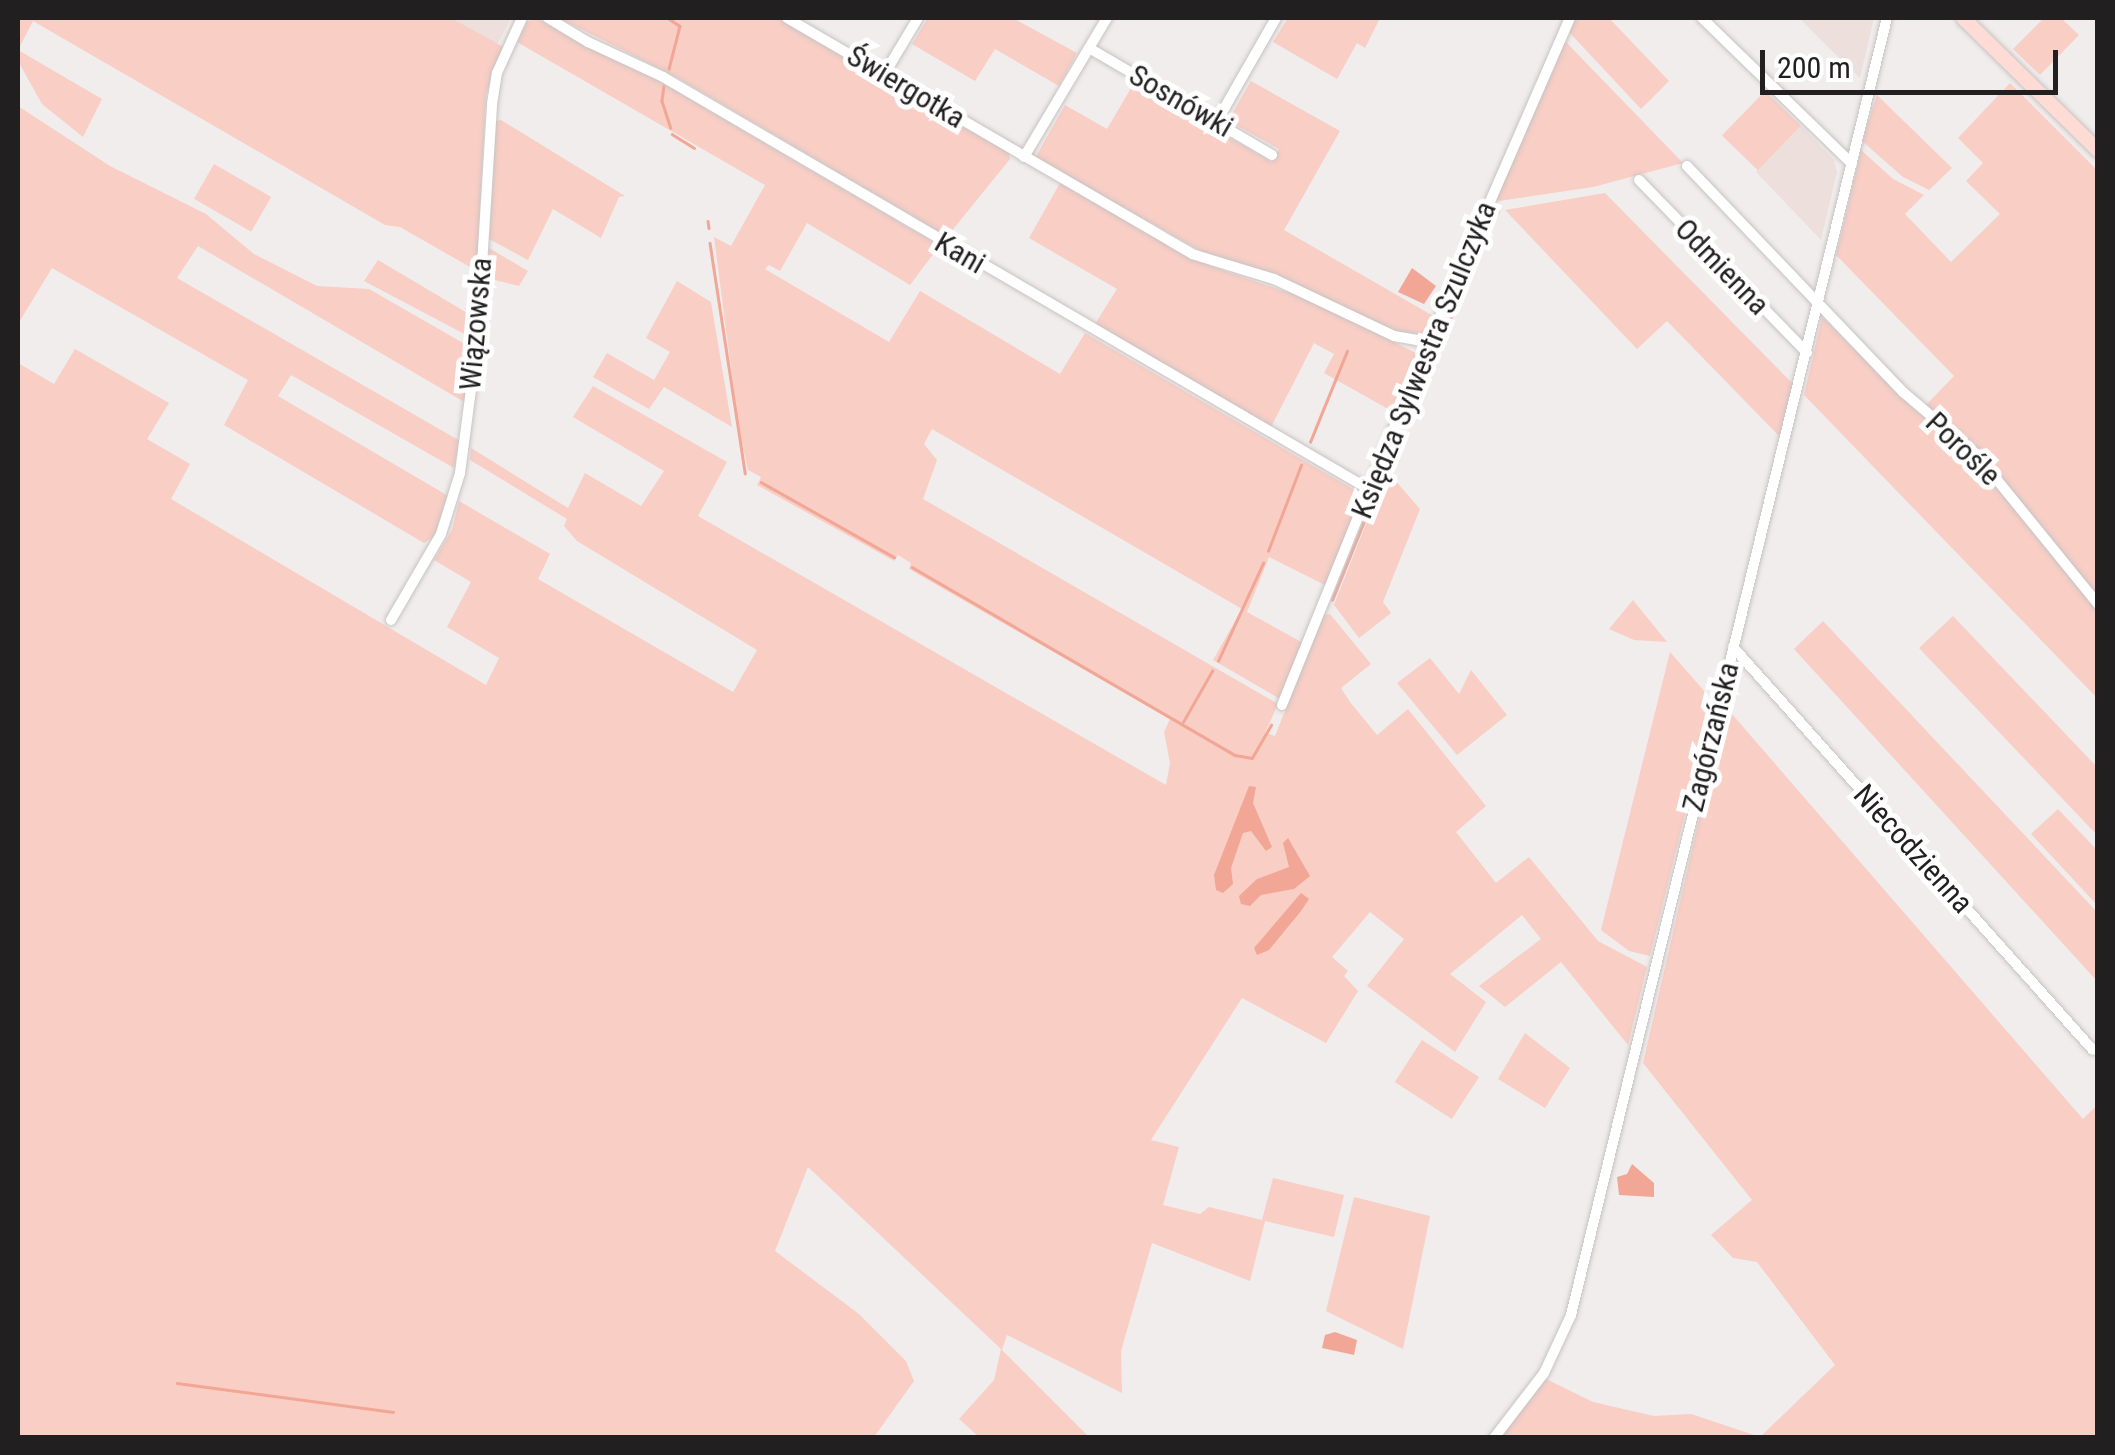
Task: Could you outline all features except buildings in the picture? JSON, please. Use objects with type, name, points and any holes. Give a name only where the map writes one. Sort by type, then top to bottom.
[{"type":"street","name":"Wiązowska","points":[[392,620],[442,534],[460,473],[476,344],[492,104],[497,73],[522,18]]},
{"type":"street","name":"Kani","points":[[548,18],[588,42],[663,77],[1372,490]]},
{"type":"street","name":"Świergotka","points":[[787,18],[1192,254],[1274,280],[1394,336],[1430,342]]},
{"type":"street","points":[[885,74],[918,18]]},
{"type":"street","points":[[1024,157],[1106,18]]},
{"type":"street","points":[[1217,121],[1276,18]]},
{"type":"street","name":"Księdza Sylwestra Szulczyka","points":[[1282,704],[1430,342],[1570,18]]},
{"type":"street","points":[[1702,18],[1852,164]]},
{"type":"street","name":"Zagórzańska","points":[[1494,1438],[1544,1373],[1570,1316],[1888,18]]},
{"type":"street","points":[[1963,18],[2098,150]]},
{"type":"street","name":"Sosnówki","points":[[1089,48],[1272,155]]},
{"type":"street","name":"Porośle","points":[[1687,166],[1903,392],[1976,454],[2098,604]]},
{"type":"street","name":"Odmienna","points":[[1639,180],[1807,353]]},
{"type":"street","name":"Niecodzienna","points":[[1733,647],[2092,1050]]},
{"type":"shaded area","points":[[18,18],[451,18],[505,48],[486,94],[477,271],[400,227],[385,225],[33,21],[18,50]]},
{"type":"shaded area","points":[[451,18],[511,18],[497,45]]},
{"type":"shaded area","points":[[537,18],[659,81],[935,243],[937,249],[910,285],[807,223],[780,271],[769,265],[765,269],[889,342],[920,291],[1060,374],[1085,333],[1358,492],[1362,500],[1327,586],[1269,557],[1247,612],[1303,643],[1280,699],[1213,660],[1242,609],[932,429],[924,444],[937,460],[923,499],[1278,704],[1265,733],[1275,736],[1323,615],[1330,614],[1371,664],[1341,688],[1350,702],[1377,735],[1408,709],[1486,806],[1456,832],[1496,883],[1529,857],[1598,941],[1647,967],[1628,1045],[1561,962],[1505,1007],[1479,986],[1541,939],[1522,915],[1450,974],[1486,1002],[1455,1052],[1367,986],[1404,939],[1370,912],[1332,957],[1348,971],[1344,976],[1358,991],[1326,1043],[1242,998],[1151,1140],[1179,1147],[1163,1205],[1200,1214],[1209,1207],[1262,1220],[1273,1178],[1344,1195],[1334,1237],[1265,1221],[1250,1281],[1152,1243],[1121,1351],[1122,1393],[1007,1335],[1002,1350],[1089,1437],[979,1437],[959,1419],[994,1380],[1001,1349],[808,1167],[775,1251],[859,1314],[906,1361],[914,1381],[874,1437],[18,1438],[18,363],[54,384],[75,349],[169,403],[147,439],[190,464],[171,499],[486,685],[499,658],[447,627],[471,582],[434,560],[452,530],[459,501],[550,554],[538,579],[733,692],[757,650],[577,541],[564,526],[567,519],[470,460],[471,448],[568,508],[585,473],[641,506],[664,471],[573,417],[593,386],[727,462],[698,516],[1166,785],[1170,763],[1164,732],[1170,719],[909,569],[911,563],[898,555],[894,561],[757,485],[761,477],[748,470],[739,430],[714,237],[731,246],[765,185],[517,42],[527,22]]},
{"type":"shaded area","points":[[559,18],[780,18],[1009,153],[1010,159],[950,233],[943,234],[674,76]]},
{"type":"shaded area","points":[[928,18],[1013,18],[1077,53],[1059,86],[995,49],[975,81],[912,44]]},
{"type":"shaded area","points":[[1288,18],[1380,18],[1365,48],[1357,43],[1337,79],[1273,42]]},
{"type":"shaded area","points":[[1574,18],[1609,18],[1669,81],[1641,109],[1568,31]]},
{"type":"shaded area","points":[[1799,18],[1874,18],[1860,78],[1830,49]]},
{"type":"shaded area","points":[[2044,18],[2061,18],[2079,35],[2040,75],[2013,49]]},
{"type":"shaded area","points":[[1564,40],[1683,163],[1593,187],[1499,201],[1495,199]]},
{"type":"shaded area","points":[[18,50],[102,99],[83,137],[42,104],[18,61]]},
{"type":"shaded area","points":[[1251,81],[1340,131],[1284,230],[1435,317],[1424,334],[1392,331],[1279,280],[1217,260],[1035,158],[1065,105],[1107,129],[1134,83],[1272,162],[1279,149],[1234,124],[1232,114]]},
{"type":"shaded area","points":[[2010,83],[2097,170],[2097,596],[1979,451],[1924,407],[1954,376],[1836,255],[1861,150],[1893,179],[1924,195],[1905,214],[1951,262],[2000,214],[1966,181],[1983,163],[1958,138]]},
{"type":"shaded area","points":[[1765,91],[1801,126],[1758,170],[1722,136]]},
{"type":"shaded area","points":[[1877,95],[1952,168],[1929,190],[1903,177],[1862,141]]},
{"type":"shaded area","points":[[18,106],[110,166],[206,214],[254,254],[317,286],[369,289],[470,347],[466,403],[198,246],[177,278],[460,441],[454,468],[291,375],[278,396],[450,497],[434,537],[424,543],[224,425],[248,380],[52,268],[18,324]]},
{"type":"shaded area","points":[[501,120],[625,196],[619,197],[601,238],[553,209],[528,260],[489,239],[496,121]]},
{"type":"shaded area","points":[[1801,126],[1834,160],[1837,172],[1821,240],[1756,172]]},
{"type":"shaded area","points":[[214,164],[271,197],[251,232],[194,199]]},
{"type":"shaded area","points":[[1060,183],[1210,266],[1302,297],[1420,355],[1397,414],[1324,373],[1334,354],[1314,343],[1271,427],[1095,324],[1117,289],[1029,238]]},
{"type":"shaded area","points":[[1605,193],[1793,384],[1780,437],[1667,321],[1637,349],[1505,210]]},
{"type":"shaded area","points":[[489,248],[528,271],[519,286],[487,278]]},
{"type":"shaded area","points":[[378,260],[474,317],[472,338],[364,281]]},
{"type":"shaded area","points":[[1412,268],[1436,286],[1424,304],[1398,292]]},
{"type":"shaded area","points":[[677,281],[711,302],[732,427],[664,387],[649,409],[593,377],[607,353],[654,380],[670,352],[646,338]]},
{"type":"shaded area","points":[[1822,317],[1915,410],[1970,455],[2097,610],[2097,698],[1804,395]]},
{"type":"shaded area","points":[[1387,471],[1420,509],[1383,602],[1391,613],[1359,638],[1334,605]]},
{"type":"shaded area","points":[[1633,600],[1667,642],[1634,640],[1609,629]]},
{"type":"shaded area","points":[[1953,616],[2097,767],[2097,835],[1919,648]]},
{"type":"shaded area","points":[[1823,621],[2097,912],[2097,981],[1794,649]]},
{"type":"shaded area","points":[[1670,652],[1713,701],[1650,956],[1629,951],[1601,930]]},
{"type":"shaded area","points":[[1430,658],[1459,694],[1471,670],[1507,715],[1457,755],[1397,683]]},
{"type":"shaded area","points":[[1725,706],[2083,1119],[2097,1105],[2097,1437],[1501,1438],[1544,1378],[1593,1402],[1654,1416],[1691,1414],[1760,1437],[1835,1365],[1757,1262],[1733,1258],[1711,1235],[1752,1200],[1643,1063]]},
{"type":"shaded area","points":[[1249,786],[1256,787],[1253,803],[1272,847],[1266,851],[1251,831],[1243,833],[1231,868],[1233,884],[1223,893],[1216,890],[1214,875]]},
{"type":"shaded area","points":[[2058,809],[2097,850],[2097,905],[2031,834]]},
{"type":"shaded area","points":[[1288,838],[1310,876],[1294,889],[1261,895],[1250,906],[1241,904],[1239,896],[1257,879],[1289,867],[1283,843]]},
{"type":"shaded area","points":[[1301,893],[1309,899],[1301,911],[1269,950],[1257,955],[1254,948]]},
{"type":"shaded area","points":[[1525,1033],[1570,1068],[1545,1108],[1498,1079]]},
{"type":"shaded area","points":[[1422,1040],[1479,1077],[1452,1119],[1395,1082]]},
{"type":"shaded area","points":[[1632,1164],[1654,1183],[1654,1197],[1619,1195],[1617,1177],[1627,1174]]},
{"type":"shaded area","points":[[1354,1197],[1430,1216],[1403,1349],[1326,1311]]},
{"type":"shaded area","points":[[1335,1332],[1357,1340],[1354,1355],[1322,1348],[1325,1335]]},
{"type":"waterway","points":[[668,18],[680,26],[669,69]]},
{"type":"waterway","points":[[664,86],[662,101],[671,128]]},
{"type":"waterway","points":[[672,134],[694,148]]},
{"type":"waterway","points":[[1482,243],[1498,211]]},
{"type":"waterway","points":[[708,221],[709,228]]},
{"type":"waterway","points":[[710,243],[745,473]]},
{"type":"waterway","points":[[1464,284],[1478,252]]},
{"type":"waterway","points":[[1406,420],[1459,298]]},
{"type":"waterway","points":[[1310,442],[1347,351]]},
{"type":"waterway","points":[[1389,461],[1400,435]]},
{"type":"waterway","points":[[1268,551],[1301,465]]},
{"type":"waterway","points":[[1332,600],[1384,472]]},
{"type":"waterway","points":[[761,482],[894,557]]},
{"type":"waterway","points":[[1218,661],[1263,563]]},
{"type":"waterway","points":[[912,567],[1235,755],[1252,758],[1271,725]]},
{"type":"waterway","points":[[1183,722],[1212,671]]},
{"type":"waterway","points":[[177,1383],[393,1412]]}]
